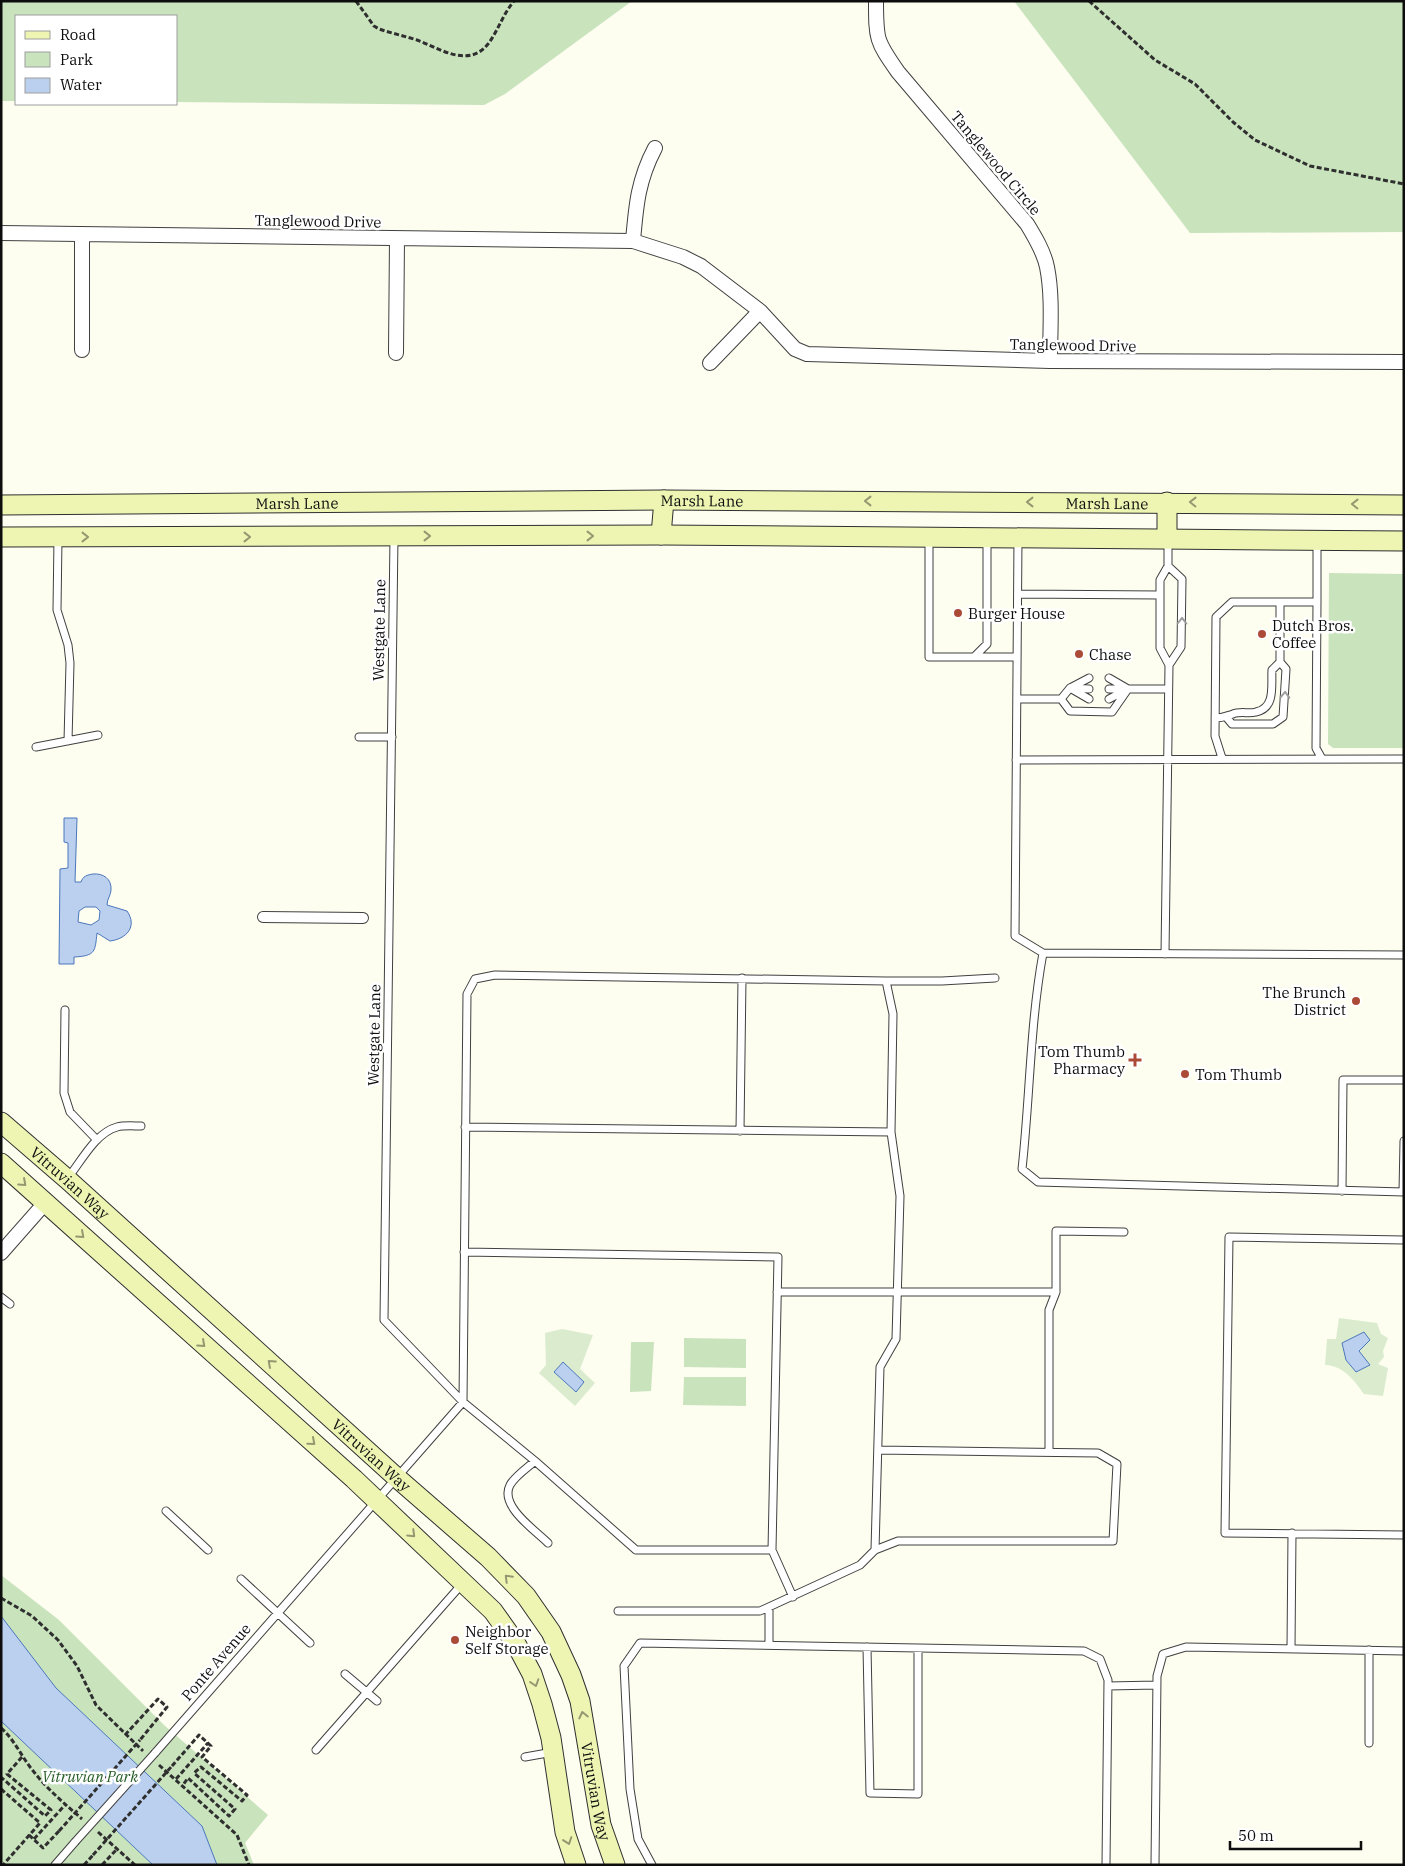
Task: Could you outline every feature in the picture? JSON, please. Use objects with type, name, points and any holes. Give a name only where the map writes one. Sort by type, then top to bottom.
[{"type":"main road","name":"Marsh Lane","points":[[1,505],[664,500],[1404,505]]},
{"type":"main road","points":[[661,536],[664,500]]},
{"type":"main road","points":[[1167,502],[1168,539]]},
{"type":"main road","points":[[394,503],[394,536]]},
{"type":"main road","points":[[58,537],[60,506]]},
{"type":"main road","points":[[1,537],[929,536],[1404,542]]},
{"type":"main road","name":"Vitruvian Way","points":[[1,1122],[67,1179],[396,1477],[488,1557],[526,1596],[551,1632],[571,1675],[580,1701],[601,1824],[615,1865]]},
{"type":"main road","name":"Vitruvian Way","points":[[1,1163],[377,1500],[493,1611],[515,1642],[532,1674],[554,1752],[565,1832],[576,1865]]},
{"type":"main road","points":[[44,1203],[67,1179]]},
{"type":"street","name":"Tanglewood Circle","points":[[876,1],[876,30],[881,48],[898,72],[1028,224],[1038,243],[1047,266],[1049,282],[1050,362]]},
{"type":"street","points":[[633,241],[637,196],[644,168],[655,148]]},
{"type":"street","name":"Tanglewood Drive","points":[[1,233],[633,241],[683,257],[702,266],[760,311],[795,349],[807,354],[1050,362],[1404,362]]},
{"type":"street","points":[[82,234],[82,350]]},
{"type":"street","points":[[396,353],[397,238]]},
{"type":"street","points":[[710,363],[760,311]]},
{"type":"street","points":[[262,917],[363,918]]},
{"type":"street","points":[[1,1253],[44,1203]]},
{"type":"lane","name":"Westgate Lane","points":[[394,536],[384,1320],[462,1402],[535,1461],[636,1550],[772,1550]]},
{"type":"lane","points":[[929,536],[929,657],[1017,657]]},
{"type":"lane","points":[[58,537],[57,610],[68,646],[70,663],[68,741]]},
{"type":"lane","points":[[974,657],[987,644],[987,537]]},
{"type":"lane","points":[[1018,538],[1015,936],[1043,953],[1404,955]]},
{"type":"lane","points":[[1165,954],[1166,758],[1169,665],[1160,648],[1160,580],[1168,566],[1168,539]]},
{"type":"lane","points":[[1317,540],[1316,748],[1322,759]]},
{"type":"lane","points":[[1168,566],[1182,579],[1182,647],[1169,665]]},
{"type":"lane","points":[[1018,594],[1160,595]]},
{"type":"lane","points":[[1222,758],[1215,736],[1216,617],[1232,602],[1317,602]]},
{"type":"lane","points":[[1227,718],[1232,724],[1272,724],[1283,717],[1286,669],[1280,662],[1280,602]]},
{"type":"lane","points":[[1215,718],[1227,718],[1233,714],[1257,712],[1265,709],[1271,702],[1272,670],[1280,662]]},
{"type":"lane","points":[[1061,699],[1070,688],[1089,678]]},
{"type":"lane","points":[[1109,678],[1128,689]]},
{"type":"lane","points":[[1070,688],[1089,689]]},
{"type":"lane","points":[[1070,688],[1089,699]]},
{"type":"lane","points":[[1109,689],[1168,689]]},
{"type":"lane","points":[[1061,699],[1070,712],[1112,712],[1128,689]]},
{"type":"lane","points":[[1109,699],[1128,689]]},
{"type":"lane","points":[[1017,699],[1061,699]]},
{"type":"lane","points":[[36,747],[98,735]]},
{"type":"lane","points":[[359,738],[392,737]]},
{"type":"lane","points":[[1016,760],[1166,758],[1404,759]]},
{"type":"lane","points":[[1043,953],[1034,999],[1028,1115],[1022,1169],[1038,1182],[1403,1192],[1404,1141]]},
{"type":"lane","points":[[396,1477],[462,1402],[467,994],[475,979],[495,975],[942,982],[995,978]]},
{"type":"lane","points":[[740,1131],[742,978]]},
{"type":"lane","points":[[875,1550],[880,1366],[896,1339],[900,1196],[891,1132],[893,1014],[886,981]]},
{"type":"lane","points":[[65,1010],[64,1093],[70,1112],[97,1140]]},
{"type":"lane","points":[[1342,1191],[1343,1080],[1404,1080]]},
{"type":"lane","points":[[67,1179],[97,1140],[118,1126],[141,1126]]},
{"type":"lane","points":[[465,1127],[891,1132]]},
{"type":"lane","points":[[1049,1452],[1049,1310],[1056,1292],[1056,1231],[1124,1232]]},
{"type":"lane","points":[[1404,1240],[1229,1238],[1225,1533],[1404,1535]]},
{"type":"lane","points":[[464,1252],[778,1257],[772,1550],[793,1597]]},
{"type":"lane","points":[[778,1292],[1056,1292]]},
{"type":"lane","points":[[1,1297],[10,1304]]},
{"type":"lane","points":[[618,1610],[760,1612],[860,1565],[875,1550],[898,1541],[1113,1541],[1117,1464],[1098,1453],[878,1450]]},
{"type":"lane","points":[[535,1461],[511,1483],[507,1492],[508,1500],[548,1543]]},
{"type":"lane","name":"Ponte Avenue","points":[[55,1865],[154,1756],[396,1477]]},
{"type":"lane","points":[[166,1511],[208,1550]]},
{"type":"lane","points":[[1291,1648],[1292,1534]]},
{"type":"lane","points":[[241,1579],[310,1643]]},
{"type":"lane","points":[[316,1750],[365,1692],[464,1582]]},
{"type":"lane","points":[[769,1608],[769,1645]]},
{"type":"lane","points":[[652,1865],[638,1838],[630,1789],[624,1666],[640,1643],[1084,1650],[1100,1659],[1108,1686],[1106,1865]]},
{"type":"lane","points":[[867,1647],[870,1793],[908,1794],[918,1794],[918,1648]]},
{"type":"lane","points":[[1155,1865],[1157,1685],[1163,1654],[1186,1647],[1404,1651]]},
{"type":"lane","points":[[1369,1743],[1370,1650]]},
{"type":"lane","points":[[345,1674],[377,1701]]},
{"type":"lane","points":[[1108,1686],[1157,1685]]},
{"type":"lane","points":[[525,1757],[554,1752]]},
{"type":"path","points":[[356,1],[374,26],[448,53],[466,57],[483,50],[514,1]]},
{"type":"path","points":[[1089,1],[1155,60],[1195,84],[1233,122],[1255,140],[1310,166],[1404,184]]},
{"type":"path","points":[[1,1598],[32,1616],[58,1640],[78,1666],[96,1705],[125,1735],[147,1754]]},
{"type":"path","points":[[29,1835],[43,1848],[140,1740],[167,1707],[158,1699],[125,1735]]},
{"type":"path","points":[[1,1728],[12,1739],[22,1757],[46,1787],[88,1823]]},
{"type":"path","points":[[84,1865],[199,1736],[211,1746],[202,1756],[246,1795],[242,1801],[201,1767],[194,1773],[235,1809],[229,1816],[188,1778],[182,1785]]},
{"type":"path","points":[[176,1779],[208,1743]]},
{"type":"path","points":[[154,1756],[182,1785],[237,1835],[249,1865]]},
{"type":"path","points":[[1,1780],[2,1778],[45,1816],[51,1810],[7,1774],[22,1757]]},
{"type":"path","points":[[1,1789],[40,1823],[3,1865]]},
{"type":"path","points":[[34,1839],[66,1805]]},
{"type":"path","points":[[95,1830],[135,1865]]},
{"type":"path","points":[[102,1865],[117,1848]]},
{"type":"green space","points":[[1,1],[632,1],[505,94],[484,105],[178,102],[178,15],[15,15],[15,101],[1,101]]},
{"type":"green space","points":[[1014,1],[1404,1],[1404,232],[1190,233]]},
{"type":"green space","points":[[1329,573],[1404,574],[1404,748],[1333,748],[1328,744]]},
{"type":"green space","points":[[1339,1318],[1377,1323],[1381,1334],[1388,1338],[1383,1351],[1384,1357],[1378,1364],[1388,1368],[1383,1396],[1364,1394],[1343,1371],[1325,1365],[1327,1339],[1336,1339]]},
{"type":"green space","points":[[562,1329],[593,1335],[580,1369],[595,1383],[575,1406],[539,1373],[546,1365],[545,1333]]},
{"type":"green space","points":[[684,1338],[746,1339],[746,1368],[684,1367]]},
{"type":"green space","points":[[631,1342],[654,1342],[651,1391],[630,1392]]},
{"type":"green space","points":[[684,1377],[746,1377],[746,1406],[683,1405]]},
{"type":"green space","name":"Vitruvian Park","points":[[1,1575],[59,1620],[164,1725],[268,1815],[245,1843],[254,1865],[1,1865]]},
{"type":"water","points":[[64,818],[77,818],[75,882],[81,882],[85,876],[93,874],[106,878],[111,886],[107,905],[127,911],[131,922],[129,931],[116,940],[110,941],[97,933],[93,951],[87,955],[74,957],[74,964],[59,964],[60,869],[68,868],[68,843],[64,842]],"holes":[[[85,907],[96,907],[100,911],[99,920],[91,925],[78,922],[79,911]]]},
{"type":"water","points":[[1364,1332],[1370,1340],[1359,1351],[1370,1365],[1356,1372],[1346,1360],[1342,1343]]},
{"type":"water","points":[[563,1362],[584,1382],[576,1392],[554,1372]]},
{"type":"water","points":[[1,1616],[56,1688],[202,1826],[217,1865],[153,1865],[1,1721]]},
{"type":"place","name":"Burger House","points":[[958,613]]},
{"type":"place","name":"Dutch Bros. Coffee","points":[[1262,634]]},
{"type":"place","name":"Chase","points":[[1079,654]]},
{"type":"place","name":"The Brunch District","points":[[1356,1001]]},
{"type":"place","name":"Tom Thumb Pharmacy","points":[[1135,1060]]},
{"type":"place","name":"Tom Thumb","points":[[1185,1074]]},
{"type":"place","name":"Neighbor Self Storage","points":[[455,1640]]}]
